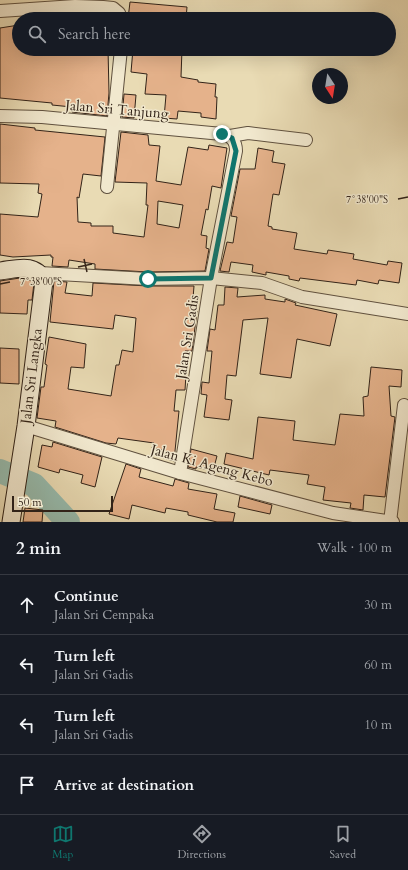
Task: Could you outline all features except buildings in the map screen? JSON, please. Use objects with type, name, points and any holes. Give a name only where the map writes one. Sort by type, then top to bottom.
[{"type":"street","points":[[0,11],[75,6],[113,8],[118,12]]},
{"type":"street","points":[[107,187],[121,56]]},
{"type":"street","name":"Jalan Sri Tanjung","points":[[0,116],[42,117],[230,136],[248,133],[306,140]]},
{"type":"street","name":"Jalan Sri Gadis","points":[[180,474],[211,278],[236,151],[234,141],[230,136]]},
{"type":"street","points":[[0,271],[25,267],[40,273],[148,279],[211,278],[262,283],[302,297],[408,314]]},
{"type":"street","name":"Jalan Sri Langka","points":[[11,522],[19,460],[26,426],[33,359],[44,290],[44,281],[40,273]]},
{"type":"street","points":[[391,522],[404,405]]},
{"type":"street","name":"Jalan Ki Ageng Kebo","points":[[26,426],[180,474],[333,514],[391,522]]},
{"type":"waterway","points":[[0,471],[34,485],[68,522]]},
{"type":"route","points":[[148,279],[211,278],[236,151],[232,138],[222,134]]}]
